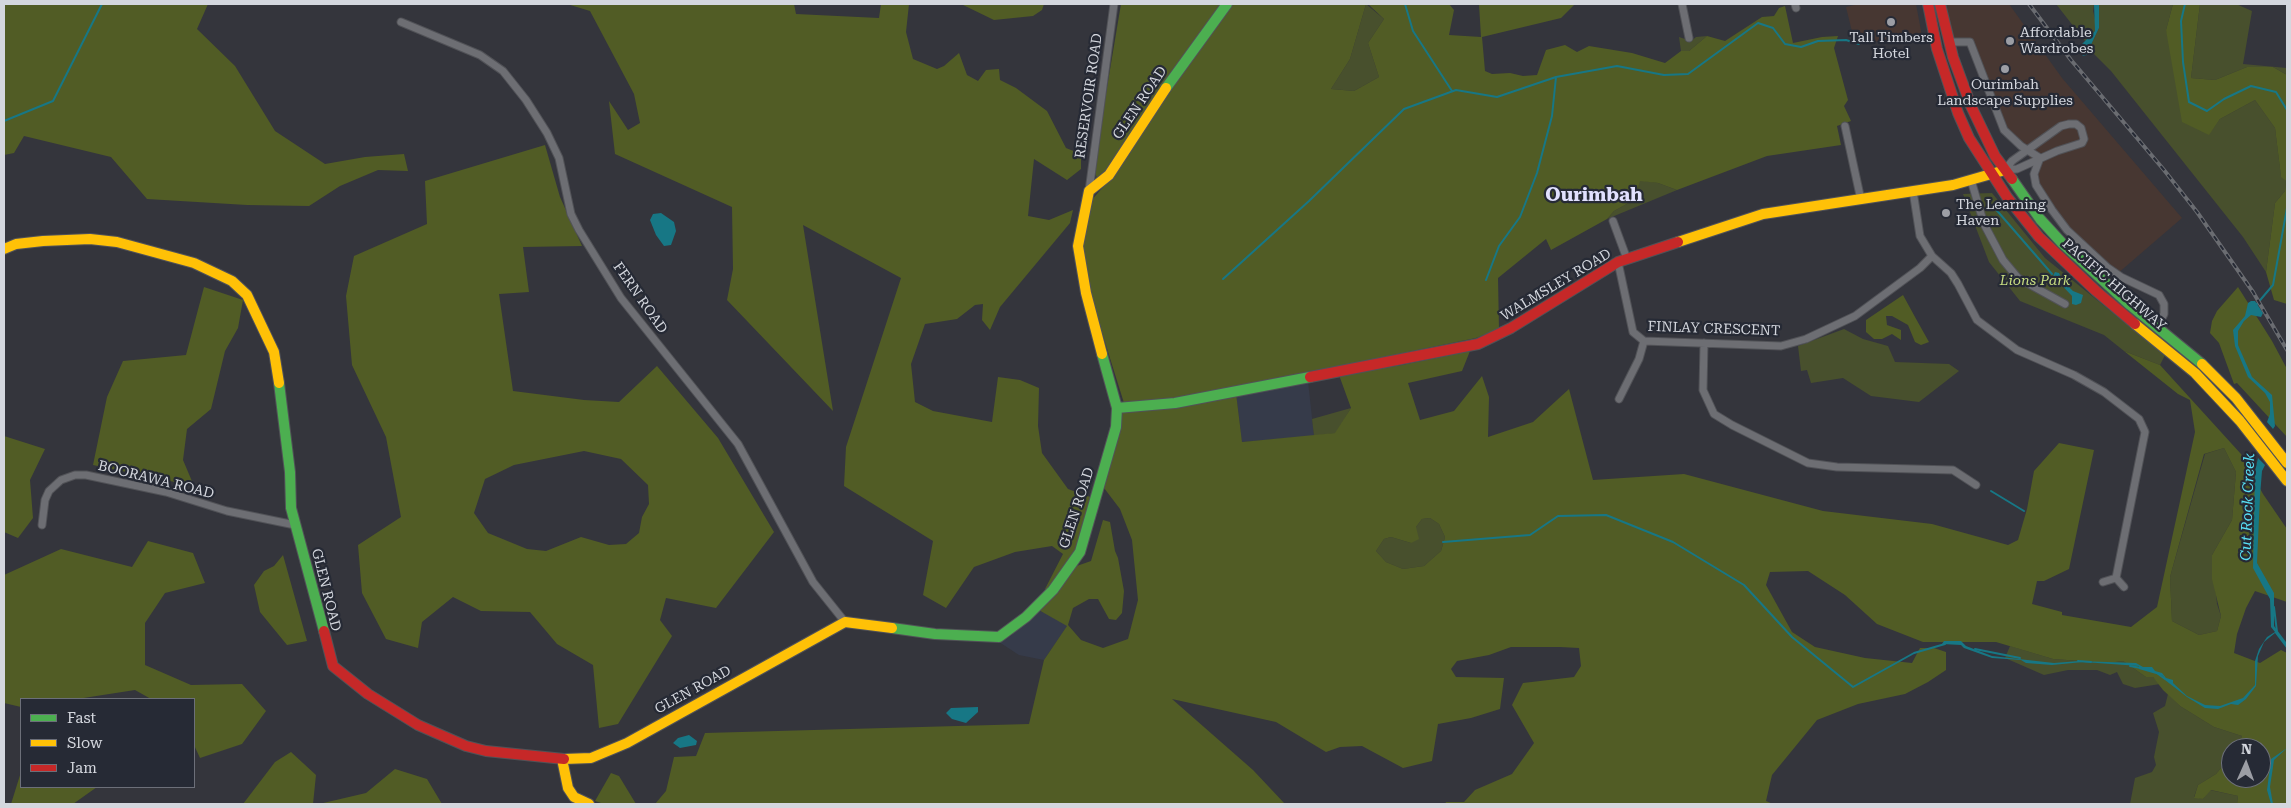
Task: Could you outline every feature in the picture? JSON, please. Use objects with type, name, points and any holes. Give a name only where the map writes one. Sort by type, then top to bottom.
[{"type":"street","name":"RESERVOIR ROAD","points":[[1089,191],[1114,4]]},
{"type":"street","name":"GLEN ROAD","points":[[4,249],[16,244],[43,241],[90,239],[117,242],[194,263],[232,282],[248,295],[274,352],[284,411],[290,472],[291,508],[327,652],[333,666],[344,677],[418,725],[466,746],[486,751],[562,759],[591,758],[627,743],[845,622],[935,634],[999,637],[1026,617],[1053,590],[1080,552],[1116,427],[1117,408],[1086,293],[1078,246],[1089,191],[1109,175],[1152,107],[1227,4]]},
{"type":"street","points":[[1682,4],[1689,38]]},
{"type":"street","name":"PACIFIC HIGHWAY","points":[[1928,4],[1937,49],[1958,113],[1969,138],[1992,174],[2039,237],[2096,291],[2195,373],[2285,465]]},
{"type":"street","name":"PACIFIC HIGHWAY","points":[[1940,4],[1961,81],[1971,106],[1994,152],[2040,219],[2062,244],[2130,305],[2198,360],[2248,413],[2285,465],[2287,481]]},
{"type":"street","name":"FERN ROAD","points":[[401,22],[480,55],[503,71],[526,100],[547,132],[559,158],[571,214],[578,230],[621,298],[738,444],[813,582],[845,622]]},
{"type":"street","points":[[1950,42],[1970,42],[2004,130],[2027,150],[2040,158]]},
{"type":"street","points":[[2076,124],[2081,128],[2084,139],[2082,143],[2040,158],[2017,169],[2005,170],[2012,161],[2061,126],[2076,124]]},
{"type":"street","points":[[1845,126],[1861,200]]},
{"type":"street","points":[[2040,158],[2034,174],[2036,185],[2067,230],[2108,268],[2121,277],[2159,295],[2164,304],[2164,314],[2157,327]]},
{"type":"street","name":"WALMSLEY ROAD","points":[[1117,408],[1175,403],[1478,344],[1511,328],[1622,261],[1763,214],[1913,191],[1971,180],[2005,170]]},
{"type":"street","points":[[1971,180],[1984,224],[2004,260],[2018,278],[2066,304]]},
{"type":"street","points":[[1913,191],[1920,236],[1932,256],[1951,273],[1977,320],[2017,350],[2074,375],[2104,392],[2139,419],[2145,432],[2116,578]]},
{"type":"street","name":"FINLAY CRESCENT","points":[[1612,220],[1622,261],[1633,332],[1644,341],[1781,346],[1806,339],[1855,316],[1920,268],[1932,256]]},
{"type":"street","points":[[1619,399],[1639,359],[1644,341]]},
{"type":"street","points":[[1704,343],[1703,390],[1714,414],[1732,426],[1808,463],[1837,467],[1953,470],[1976,484]]},
{"type":"street","name":"BOORAWA ROAD","points":[[42,525],[45,500],[49,491],[61,480],[76,475],[86,475],[166,492],[227,511],[295,525]]},
{"type":"street","points":[[2104,582],[2116,578]]},
{"type":"street","points":[[2116,578],[2124,587]]},
{"type":"street","points":[[562,759],[568,788],[574,797],[589,804]]},
{"type":"shaded area","points":[[1859,4],[1916,4],[1922,36],[1855,44],[1846,7]]},
{"type":"shaded area","points":[[1942,4],[2009,4],[2062,78],[2182,218],[2117,274],[2066,228],[2038,185],[2027,149],[2006,130],[1971,41],[1951,42]]},
{"type":"shaded area","points":[[1308,381],[1314,436],[1242,442],[1236,393]]},
{"type":"shaded area","points":[[1037,609],[1068,625],[1044,660],[1019,655],[999,642],[1012,635]]},
{"type":"green space","points":[[4,4],[208,4],[197,29],[235,66],[275,131],[325,164],[365,157],[404,154],[408,171],[378,170],[340,186],[309,206],[247,205],[147,199],[111,157],[24,136],[14,153],[4,155]]},
{"type":"green space","points":[[567,4],[794,4],[796,14],[879,18],[881,4],[909,4],[906,32],[913,59],[937,69],[944,66],[959,53],[967,75],[978,81],[986,70],[999,69],[1000,80],[1016,88],[1047,111],[1066,148],[1081,154],[1081,169],[1067,180],[1034,159],[1028,216],[1049,220],[1073,210],[1070,223],[1000,307],[990,330],[982,320],[983,304],[975,305],[957,319],[925,324],[911,364],[915,402],[933,411],[992,422],[998,377],[1020,380],[1039,388],[1038,426],[1042,453],[1068,489],[1093,498],[1077,551],[1050,590],[1045,589],[1063,554],[1052,546],[1015,552],[974,567],[946,608],[923,595],[933,541],[844,486],[846,447],[901,278],[803,225],[833,411],[727,300],[733,269],[732,207],[615,154],[609,101],[628,130],[640,123],[634,94],[590,11]]},
{"type":"green space","points":[[961,4],[1044,4],[1042,10],[1033,16],[994,20]]},
{"type":"green space","points":[[1121,4],[1224,4],[1103,178],[1097,178],[1095,159]]},
{"type":"green space","points":[[1231,4],[1366,4],[1350,59],[1331,89],[1354,91],[1379,77],[1368,43],[1384,19],[1368,4],[1449,4],[1454,10],[1449,35],[1481,37],[1479,4],[1575,4],[1561,18],[1482,37],[1485,71],[1492,74],[1510,73],[1523,76],[1537,75],[1546,50],[1565,45],[1577,52],[1589,46],[1632,53],[1665,63],[1681,51],[1689,51],[1707,36],[1725,41],[1762,17],[1774,16],[1779,8],[1785,6],[1793,43],[1838,36],[1834,48],[1848,100],[1844,106],[1851,121],[1837,126],[1841,145],[1767,156],[1677,190],[1658,183],[1640,181],[1634,200],[1614,211],[1607,219],[1551,250],[1546,239],[1498,278],[1499,329],[1476,338],[1175,400],[1124,403],[1090,294],[1083,247],[1089,203],[1112,177],[1154,108]]},
{"type":"green space","points":[[1366,4],[1384,19],[1368,43],[1379,77],[1354,91],[1331,89],[1350,59]]},
{"type":"green space","points":[[2056,4],[2094,4],[2095,31],[2085,41]]},
{"type":"green space","points":[[2099,4],[2173,4],[2166,30],[2209,134],[2220,119],[2255,100],[2275,128],[2281,176],[2286,181],[2285,191],[2275,203],[2266,272],[2243,237],[2111,71],[2089,49],[2099,28]]},
{"type":"green space","points":[[2173,4],[2200,4],[2191,78],[2215,80],[2247,67],[2273,67],[2287,75],[2287,304],[2274,300],[2266,272],[2275,203],[2285,191],[2286,181],[2281,177],[2275,128],[2255,100],[2220,119],[2209,135],[2182,122],[2166,30]]},
{"type":"green space","points":[[2200,4],[2236,4],[2252,11],[2243,64],[2287,68],[2287,75],[2273,67],[2247,67],[2215,80],[2191,78]]},
{"type":"green space","points":[[1707,36],[1689,51],[1681,51],[1679,37],[1691,41],[1696,37]]},
{"type":"green space","points":[[545,145],[560,197],[582,246],[523,247],[529,292],[499,294],[513,391],[584,400],[619,402],[657,366],[718,438],[774,532],[716,608],[666,598],[660,620],[672,636],[618,724],[599,728],[593,665],[557,644],[530,612],[481,611],[453,597],[422,622],[418,648],[386,639],[362,593],[358,545],[401,517],[386,437],[352,365],[346,296],[354,256],[427,224],[425,181]],"holes":[[[584,451],[621,459],[648,485],[649,504],[642,517],[639,533],[626,544],[609,545],[581,537],[546,551],[527,549],[488,533],[474,513],[485,479],[514,465]]]},
{"type":"green space","points":[[1639,180],[1658,183],[1677,190],[1607,219],[1614,211],[1634,200]]},
{"type":"green space","name":"Lions Park","points":[[1992,193],[2045,258],[2165,355],[2160,365],[2124,351],[2104,335],[2020,301],[1989,262],[1963,194]]},
{"type":"green space","points":[[204,287],[243,300],[238,328],[225,351],[211,409],[187,429],[183,460],[194,486],[93,465],[107,397],[123,361],[186,355]]},
{"type":"green space","points":[[2238,287],[2287,369],[2287,437],[2237,383],[2234,384],[2219,343],[2210,333],[2212,321],[2217,311]]},
{"type":"green space","points":[[1903,295],[1929,342],[1921,345],[1915,342],[1908,325],[1892,316],[1886,316],[1887,325],[1901,330],[1901,340],[1892,334],[1882,339],[1874,339],[1866,332],[1866,320]]},
{"type":"green space","points":[[1844,329],[1863,339],[1888,346],[1895,362],[1949,364],[1959,371],[1919,402],[1871,396],[1843,378],[1811,383],[1807,370],[1801,371],[1798,346]]},
{"type":"green space","points":[[1470,351],[1462,371],[1408,383],[1420,420],[1454,411],[1482,376],[1489,397],[1488,437],[1533,422],[1569,389],[1593,480],[1684,474],[1823,511],[1932,524],[2008,545],[2018,540],[2027,509],[2034,471],[2059,443],[2094,450],[2069,569],[2044,581],[2037,581],[2032,604],[2062,612],[2062,615],[2131,627],[2157,607],[2195,432],[2190,400],[2178,394],[2124,351],[2160,365],[2241,454],[2263,494],[2287,529],[2287,602],[2255,591],[2246,608],[2237,634],[2234,653],[2260,663],[2281,650],[2287,653],[2287,804],[2237,804],[2238,796],[2211,790],[2203,799],[2194,798],[2198,785],[2216,774],[2221,768],[2221,788],[2271,788],[2271,738],[2241,738],[2242,736],[2214,727],[2180,706],[2163,690],[2153,677],[2146,677],[2123,661],[2108,663],[2053,659],[1996,642],[1923,642],[1877,624],[1845,595],[1808,571],[1770,572],[1766,585],[1792,632],[1815,647],[1865,658],[1912,663],[1920,648],[1934,648],[1946,652],[1946,670],[1905,694],[1858,704],[1817,720],[1772,775],[1766,801],[1773,804],[1445,804],[1446,802],[1464,802],[1475,790],[1512,774],[1534,743],[1512,705],[1523,683],[1574,677],[1581,666],[1579,648],[1511,647],[1489,655],[1457,661],[1451,669],[1456,677],[1504,678],[1500,709],[1471,718],[1438,724],[1432,761],[1403,768],[1362,746],[1340,747],[1326,752],[1276,722],[1172,699],[1253,770],[1285,804],[655,804],[666,791],[674,757],[696,756],[705,733],[1029,724],[1044,660],[1067,626],[1037,609],[1071,568],[1091,561],[1103,520],[1110,522],[1118,558],[1124,591],[1122,613],[1116,620],[1109,619],[1098,599],[1089,599],[1073,608],[1068,625],[1081,640],[1103,648],[1128,639],[1138,600],[1132,540],[1120,509],[1104,488],[1119,430],[1120,410],[1236,393],[1242,442],[1335,433],[1351,408],[1339,375],[1402,365]],"holes":[[[2224,448],[2236,472],[2232,520],[2212,555],[2212,579],[2221,616],[2217,631],[2199,635],[2172,621],[2170,577],[2204,454]],[[1430,518],[1439,524],[1445,537],[1441,551],[1424,566],[1403,569],[1386,562],[1376,551],[1384,539],[1391,537],[1411,543],[1419,539],[1416,527],[1422,519]]]},
{"type":"green space","points":[[1351,408],[1336,433],[1314,436],[1312,419]]},
{"type":"green space","points":[[4,436],[45,449],[30,480],[33,518],[18,538],[4,532]]},
{"type":"green space","points":[[2224,448],[2236,472],[2232,520],[2212,555],[2217,604],[2221,616],[2217,631],[2199,635],[2172,621],[2170,577],[2205,454]]},
{"type":"green space","points":[[1430,518],[1439,524],[1445,537],[1441,551],[1424,566],[1403,569],[1386,562],[1376,551],[1384,539],[1391,537],[1411,543],[1416,527],[1422,519]]},
{"type":"green space","points":[[148,541],[193,553],[205,583],[165,593],[145,623],[145,665],[191,685],[242,684],[266,711],[242,744],[200,758],[195,747],[195,698],[149,698],[135,690],[83,698],[20,698],[20,707],[4,703],[4,575],[61,549],[132,567]]},
{"type":"green space","points":[[283,555],[307,641],[287,645],[260,612],[254,585],[264,571],[274,566]]},
{"type":"green space","points":[[2010,646],[2053,659],[2108,663],[2123,661],[2146,677],[2153,677],[2160,684],[2135,688],[2123,684],[2117,672],[2110,675],[2097,670],[2068,670],[2044,675],[2005,658]]},
{"type":"green space","points":[[2168,694],[2180,706],[2214,727],[2242,736],[2241,738],[2221,738],[2221,768],[2216,774],[2198,785],[2194,797],[2203,799],[2210,790],[2238,796],[2237,804],[2130,804],[2135,778],[2152,772],[2156,765],[2154,757],[2159,732],[2153,713],[2165,706]]},
{"type":"green space","points":[[291,752],[316,775],[313,804],[243,804],[275,762]]},
{"type":"green space","points":[[395,769],[427,779],[442,804],[319,804],[366,793]]},
{"type":"green space","points":[[611,773],[619,776],[636,804],[604,804],[595,801]]},
{"type":"green space","points":[[20,775],[20,788],[96,788],[73,804],[11,804]]},
{"type":"water","points":[[2094,4],[2099,4],[2099,28],[2089,49],[2089,54],[2083,56],[2081,45],[2095,31]]},
{"type":"water","points":[[661,213],[674,222],[676,231],[671,245],[664,246],[656,235],[650,220],[653,214]]},
{"type":"water","points":[[2055,272],[2059,273],[2063,281],[2073,291],[2083,295],[2081,303],[2072,304],[2072,296],[2053,276]]},
{"type":"water","points":[[2255,301],[2263,313],[2261,317],[2251,315],[2244,321],[2238,331],[2238,345],[2252,377],[2272,395],[2275,426],[2273,429],[2267,422],[2270,414],[2270,402],[2265,393],[2248,377],[2235,346],[2233,330],[2245,316],[2248,303]]},
{"type":"water","points":[[2258,458],[2265,465],[2262,471],[2257,563],[2274,593],[2274,626],[2286,642],[2287,649],[2275,633],[2264,642],[2258,656],[2256,686],[2246,699],[2238,705],[2231,704],[2218,709],[2205,708],[2187,697],[2165,680],[2163,676],[2139,669],[2139,666],[2083,662],[2052,665],[2026,663],[2021,660],[1992,658],[1964,648],[1961,645],[1942,644],[1944,641],[1961,641],[1966,646],[1992,656],[2054,663],[2079,661],[2136,663],[2143,667],[2152,667],[2155,671],[2162,673],[2166,678],[2173,680],[2173,683],[2187,696],[2205,705],[2220,706],[2243,698],[2255,685],[2255,661],[2259,649],[2267,637],[2275,632],[2271,627],[2270,599],[2253,568],[2255,471]]},
{"type":"water","points":[[978,707],[978,712],[966,723],[952,719],[946,713],[951,708]]},
{"type":"water","points":[[689,735],[697,741],[696,745],[680,748],[673,743],[678,738]]},
{"type":"water","points":[[2287,748],[2274,760],[2271,780],[2271,759]]},
{"type":"water","points":[[2267,788],[2270,788],[2273,804],[2271,804]]},
{"type":"waterway","points":[[4,121],[53,101],[102,4]]},
{"type":"waterway","points":[[1405,4],[1413,31],[1452,91]]},
{"type":"waterway","points":[[2185,4],[2181,21],[2183,62],[2189,102],[2207,111],[2224,99],[2251,86],[2276,92],[2287,110]]},
{"type":"waterway","points":[[1223,279],[1309,201],[1404,109],[1456,90],[1497,97],[1556,77],[1617,66],[1664,75],[1688,74],[1758,23],[1773,28],[1785,44],[1801,47],[1818,41],[1846,40],[1859,44]]},
{"type":"waterway","points":[[1486,280],[1499,246],[1520,217],[1537,173],[1552,116],[1556,77]]},
{"type":"waterway","points":[[1993,206],[2052,274]]},
{"type":"waterway","name":"Cut Rock Creek","points":[[2256,305],[2273,285],[2287,208]]},
{"type":"waterway","points":[[1991,491],[2024,511]]},
{"type":"waterway","points":[[1443,542],[1530,535],[1558,516],[1606,515],[1673,542],[1744,585],[1792,637],[1853,687],[1914,653],[1945,644]]},
{"type":"waterway","name":"Cut Rock Creek","points":[[2274,607],[2277,632]]},
{"type":"waterway","points":[[1975,649],[2020,658]]},
{"type":"waterway","points":[[2078,661],[2091,662]]},
{"type":"waterway","points":[[2130,666],[2141,668]]},
{"type":"waterway","points":[[2157,673],[2165,679]]},
{"type":"railway","points":[[2029,4],[2071,60],[2197,212],[2253,292],[2287,350]]},
{"type":"traffic: fast","points":[[1166,88],[1227,4]]},
{"type":"traffic: fast","points":[[2012,179],[2040,219],[2062,243],[2130,305],[2202,364]]},
{"type":"traffic: fast","points":[[892,628],[935,634],[999,637],[1026,617],[1053,590],[1080,552],[1116,427],[1117,408],[1102,354]]},
{"type":"traffic: fast","points":[[1117,408],[1175,403],[1310,377]]},
{"type":"traffic: fast","points":[[279,383],[290,472],[291,508],[324,631]]},
{"type":"traffic: slow","points":[[1102,354],[1086,293],[1078,246],[1089,191],[1109,175],[1166,88]]},
{"type":"traffic: slow","points":[[1678,242],[1763,214],[1953,185],[2005,170]]},
{"type":"traffic: slow","points":[[4,249],[16,244],[43,241],[90,239],[117,242],[194,263],[232,281],[247,295],[274,352],[279,383]]},
{"type":"traffic: slow","points":[[2135,324],[2195,373],[2240,421],[2287,481]]},
{"type":"traffic: slow","points":[[2202,364],[2236,398],[2287,463]]},
{"type":"traffic: slow","points":[[564,759],[591,758],[627,743],[845,622],[892,628]]},
{"type":"traffic: slow","points":[[562,759],[568,788],[574,797],[589,804]]},
{"type":"traffic: jam","points":[[1928,4],[1937,49],[1958,113],[1969,138],[2007,197],[2039,237],[2096,291],[2135,324]]},
{"type":"traffic: jam","points":[[1940,4],[1953,57],[1971,106],[1995,156],[2012,179]]},
{"type":"traffic: jam","points":[[1310,377],[1478,344],[1511,328],[1618,262],[1678,242]]},
{"type":"traffic: jam","points":[[324,631],[333,666],[368,694],[418,725],[466,746],[486,751],[564,759]]},
{"type":"place","name":"Tall Timbers Hotel","points":[[1891,22]]},
{"type":"place","name":"Affordable Wardrobes","points":[[2010,41]]},
{"type":"place","name":"Ourimbah Landscape Supplies","points":[[2005,69]]},
{"type":"place","name":"The Learning Haven","points":[[1946,213]]},
{"type":"district","name":"Ourimbah","points":[[1594,195]]}]
